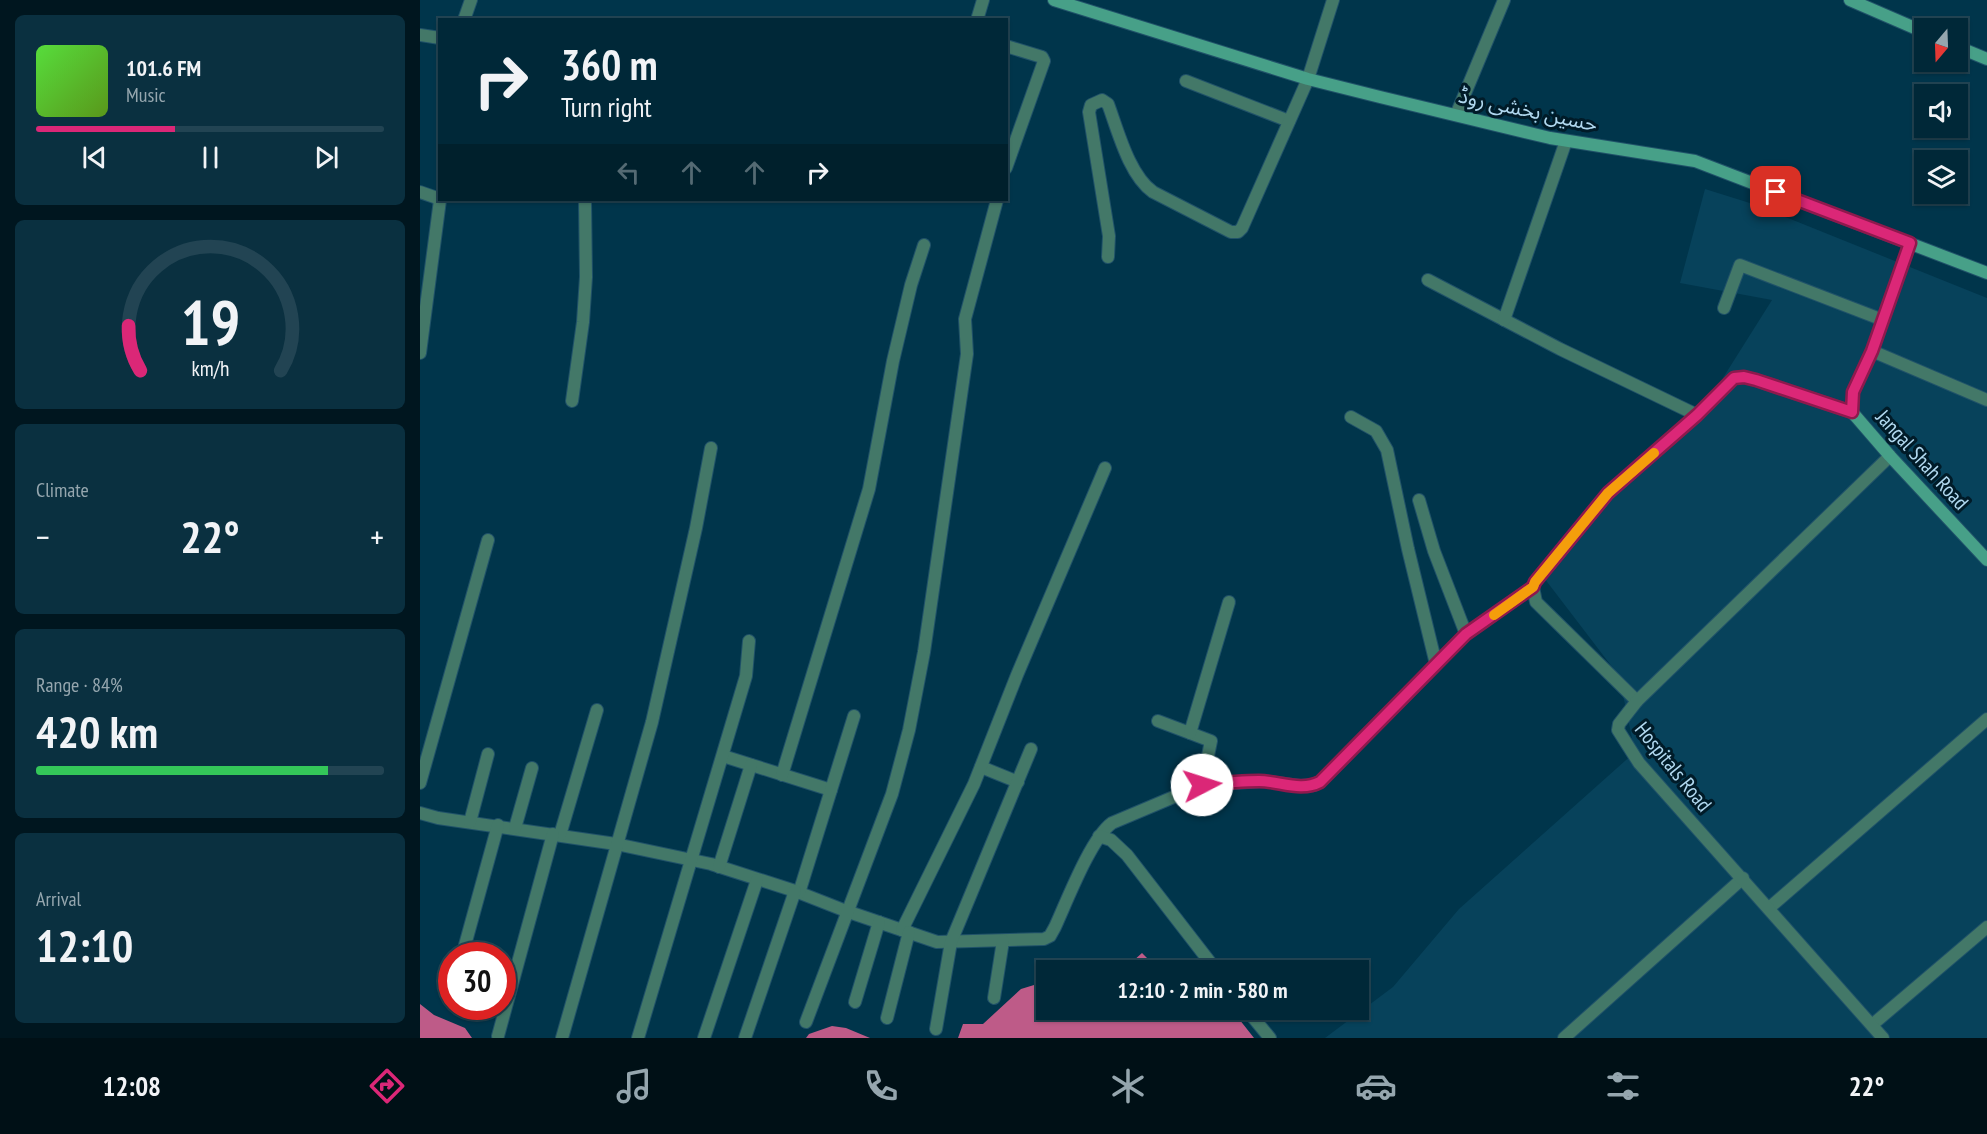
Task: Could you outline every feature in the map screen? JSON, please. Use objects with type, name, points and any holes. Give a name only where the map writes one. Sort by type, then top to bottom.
[{"type":"street","points":[[465,18],[471,0]]},
{"type":"street","points":[[978,18],[983,0]]},
{"type":"street","name":"حسین بخشی روڈ","points":[[1054,0],[1308,79],[1566,141],[1695,161],[1987,273]]},
{"type":"street","points":[[1108,257],[1108,236],[1089,112],[1091,105],[1102,100],[1108,104],[1135,172],[1143,185],[1231,232],[1238,232],[1242,228],[1308,79],[1333,0]]},
{"type":"street","points":[[1456,115],[1504,0]]},
{"type":"street","points":[[1850,0],[1914,28]]},
{"type":"street","points":[[420,35],[438,39]]},
{"type":"street","points":[[1008,47],[1042,57],[1044,61],[1008,162]]},
{"type":"street","points":[[1968,51],[1987,59]]},
{"type":"street","points":[[1186,81],[1289,122]]},
{"type":"street","points":[[1504,320],[1566,141]]},
{"type":"street","points":[[420,192],[438,198]]},
{"type":"street","points":[[420,353],[440,201]]},
{"type":"street","points":[[572,401],[584,322],[585,201]]},
{"type":"street","points":[[806,1022],[892,794],[909,730],[940,548],[968,354],[965,319],[997,201]]},
{"type":"street","name":"Jangal Shah Road","points":[[1910,243],[1872,351],[1853,392],[1852,412],[1987,560]]},
{"type":"street","points":[[782,775],[869,489],[893,361],[911,285],[924,245]]},
{"type":"street","points":[[1724,308],[1740,265],[1883,320]]},
{"type":"street","points":[[1428,280],[1697,415]]},
{"type":"street","points":[[1872,351],[1987,400]]},
{"type":"street","points":[[420,813],[438,818],[616,844],[690,859],[797,892],[937,942],[1044,939],[1050,936],[1099,836],[1112,824],[1202,785],[1263,781],[1300,786],[1320,782],[1466,634],[1533,587],[1608,493],[1697,415],[1734,378],[1744,377],[1852,412]]},
{"type":"street","points":[[1351,417],[1376,431],[1387,450],[1436,664]]},
{"type":"street","points":[[562,1038],[652,722],[696,528],[711,448]]},
{"type":"street","name":"Hospitals Road","points":[[1883,1038],[1639,763],[1618,730],[1619,724],[1637,701],[1890,456]]},
{"type":"street","points":[[887,1018],[906,931],[974,784],[1017,675],[1105,468]]},
{"type":"street","points":[[1419,500],[1434,551],[1466,634]]},
{"type":"street","points":[[420,783],[488,540]]},
{"type":"street","points":[[1533,587],[1536,602],[1637,701]]},
{"type":"street","points":[[1190,733],[1229,602]]},
{"type":"street","points":[[638,1038],[746,676],[749,641]]},
{"type":"street","points":[[498,1036],[556,835],[597,710]]},
{"type":"street","points":[[745,1038],[797,892],[854,716]]},
{"type":"street","points":[[1769,908],[1987,719]]},
{"type":"street","points":[[1158,721],[1211,741],[1202,785]]},
{"type":"street","points":[[936,1029],[951,942],[1031,749]]},
{"type":"street","points":[[470,822],[488,754]]},
{"type":"street","points":[[723,756],[831,790]]},
{"type":"street","points":[[719,867],[751,765]]},
{"type":"street","points":[[981,766],[1018,782]]},
{"type":"street","points":[[515,828],[532,768]]},
{"type":"street","points":[[466,942],[498,825]]},
{"type":"street","points":[[1099,836],[1111,840],[1127,855],[1208,960]]},
{"type":"street","points":[[1564,1038],[1743,878]]},
{"type":"street","points":[[704,1038],[758,879]]},
{"type":"street","points":[[855,1002],[879,922]]},
{"type":"street","points":[[1872,1025],[1987,927]]},
{"type":"street","points":[[994,998],[1003,941]]},
{"type":"street","points":[[1255,1020],[1270,1038]]},
{"type":"shaded area","points":[[1705,189],[1753,204],[1987,298],[1987,1038],[1325,1038],[1349,1020],[1369,1020],[1369,1005],[1393,987],[1459,909],[1635,752],[1619,676],[1538,570],[1721,381],[1772,300],[1680,283]]},
{"type":"shaded area","points":[[1142,953],[1149,960],[1134,960]]},
{"type":"shaded area","points":[[1036,984],[1036,1020],[1240,1020],[1254,1038],[958,1038],[963,1024],[983,1024],[1021,989]]},
{"type":"shaded area","points":[[420,1004],[438,1017],[438,1020],[446,1020],[465,1028],[472,1038],[420,1038]]},
{"type":"shaded area","points":[[832,1026],[846,1028],[870,1038],[806,1038],[809,1034]]},
{"type":"slow traffic","points":[[1494,615],[1533,587],[1608,493],[1654,453]]},
{"type":"route","points":[[1202,785],[1263,781],[1300,786],[1320,782],[1466,634],[1533,587],[1608,493],[1697,415],[1734,378],[1744,377],[1756,380],[1852,412],[1853,392],[1872,351],[1910,243],[1776,192]]}]
